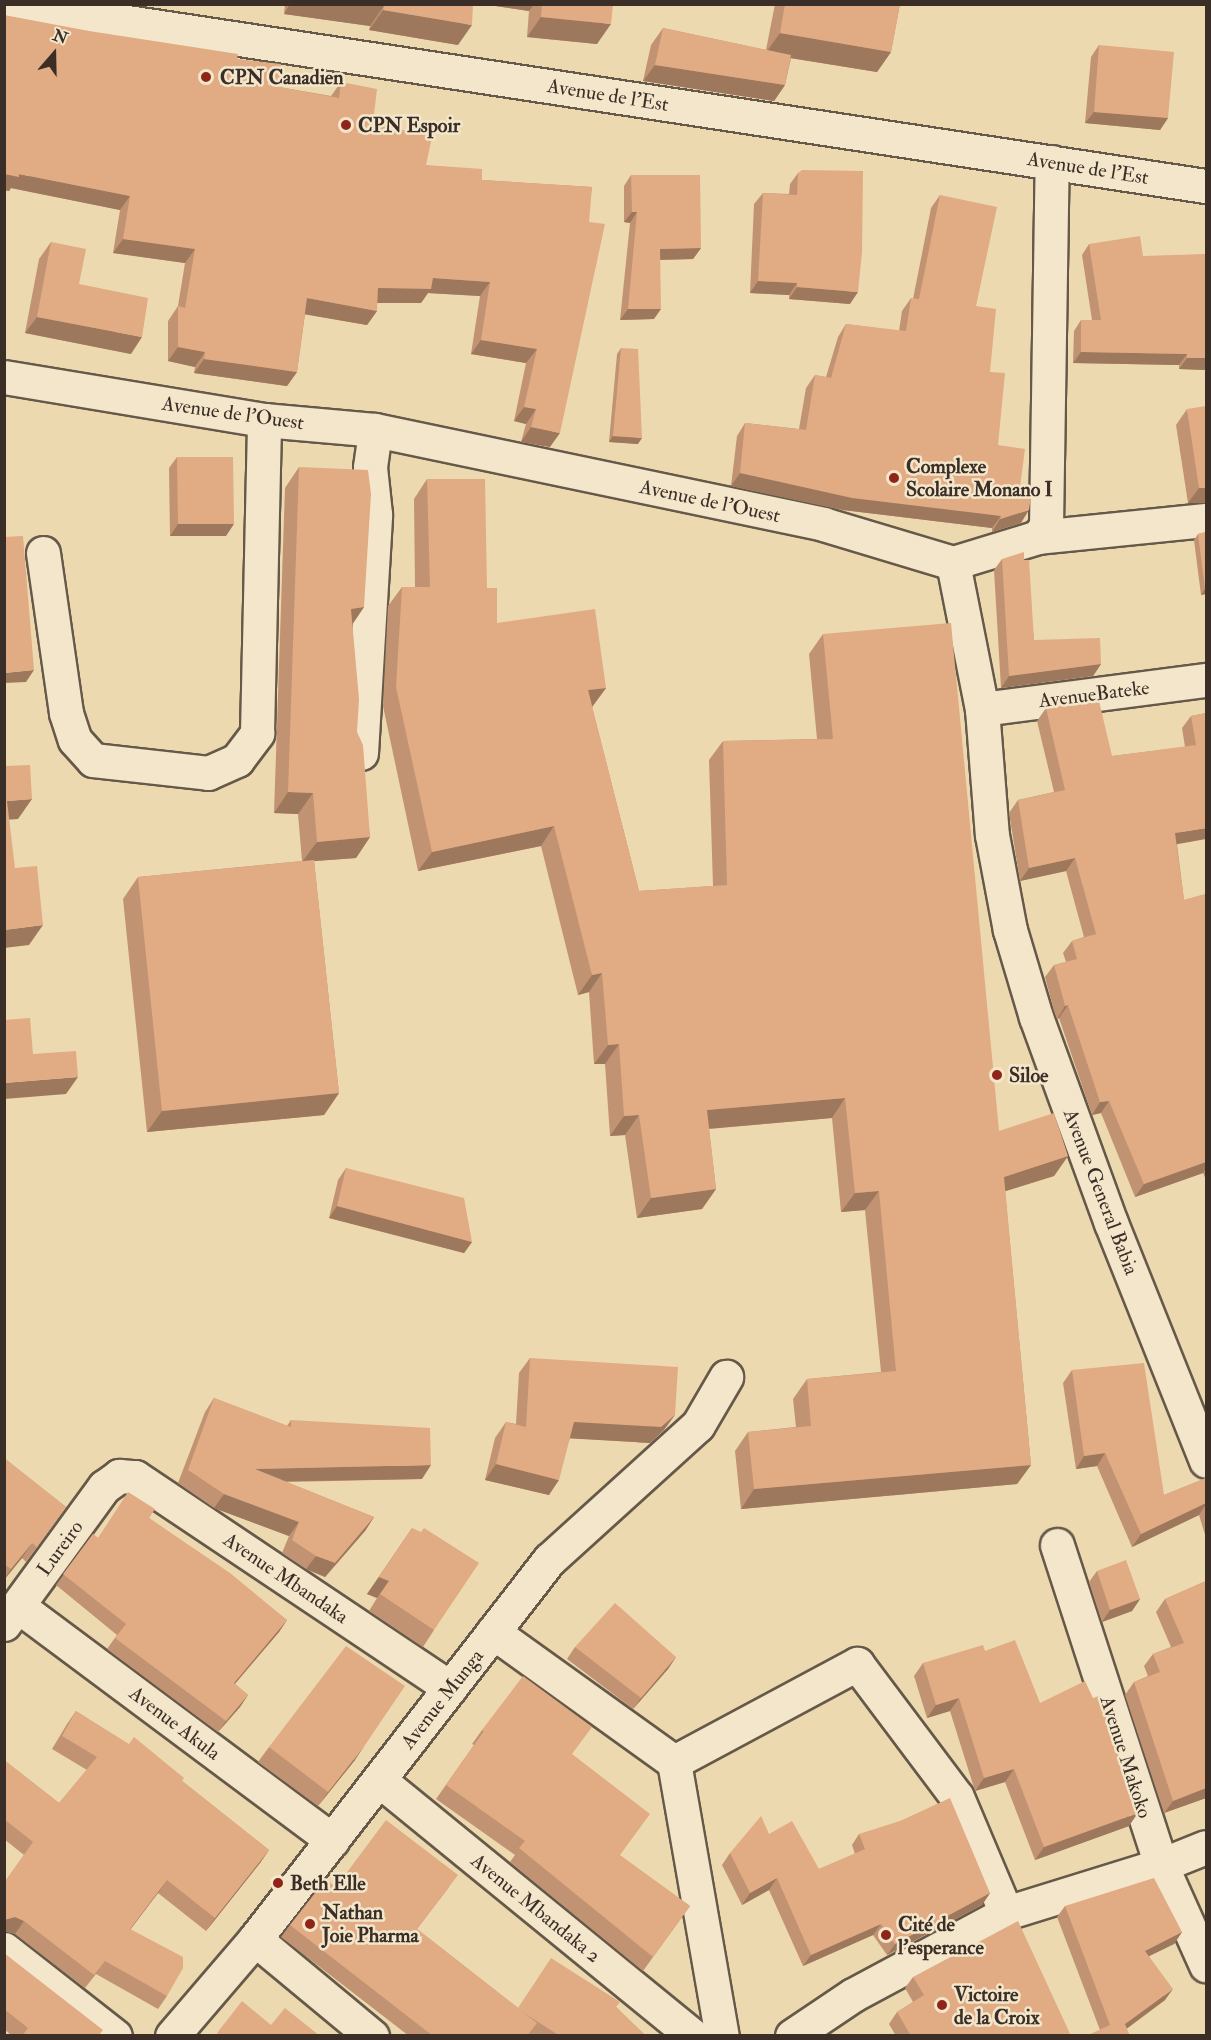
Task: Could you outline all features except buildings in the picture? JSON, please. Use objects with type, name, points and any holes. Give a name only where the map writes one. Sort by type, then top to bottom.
[{"type":"street","name":"Avenue de l'Est","points":[[9,4],[1206,186]]},
{"type":"street","points":[[1038,537],[1046,526],[1048,511],[1052,162]]},
{"type":"street","name":"Avenue de l'Ouest","points":[[4,377],[264,420],[375,430],[824,524],[953,563]]},
{"type":"street","points":[[43,553],[66,712],[75,740],[93,760],[208,773],[237,760],[257,733],[264,420]]},
{"type":"street","points":[[361,753],[375,514],[370,467],[375,430]]},
{"type":"street","points":[[953,563],[1038,537],[1206,520]]},
{"type":"street","name":"Avenue General Babia","points":[[953,563],[982,709],[992,835],[1010,930],[1032,1006],[1111,1223],[1206,1461]]},
{"type":"street","name":"AvenueBateke","points":[[982,709],[1206,680]]},
{"type":"street","name":"Avenue Munga","points":[[172,2036],[255,1940],[549,1560],[698,1425],[726,1377]]},
{"type":"street","name":"Lureiro","points":[[11,1615],[104,1487],[119,1476]]},
{"type":"street","name":"Avenue Mbandaka","points":[[119,1476],[135,1477],[450,1688]]},
{"type":"street","name":"Avenue Makoko","points":[[1057,1545],[1161,1864],[1206,1965]]},
{"type":"street","name":"Avenue Akula","points":[[11,1615],[332,1840]]},
{"type":"street","points":[[493,1632],[674,1762],[722,2036]]},
{"type":"street","points":[[674,1762],[857,1664],[957,1797],[1006,1913]]},
{"type":"street","name":"Avenue Mbandaka 2","points":[[379,1780],[693,2036]]},
{"type":"street","points":[[792,2036],[853,1995],[1006,1913],[1161,1864],[1206,1847]]},
{"type":"street","points":[[255,1940],[372,2036]]},
{"type":"street","points":[[4,1949],[115,2036]]},
{"type":"place","name":"CPN Canadien","points":[[206,77]]},
{"type":"place","name":"CPN Espoir","points":[[346,125]]},
{"type":"place","name":"Complexe Scolaire Monano I","points":[[894,478]]},
{"type":"place","name":"Siloe","points":[[997,1075]]},
{"type":"place","name":"Beth Elle","points":[[278,1883]]},
{"type":"place","name":"Nathan Joie Pharma","points":[[310,1924]]},
{"type":"place","name":"Cité de l'esperance","points":[[886,1935]]},
{"type":"place","name":"Victoire de la Croix","points":[[942,2005]]}]
